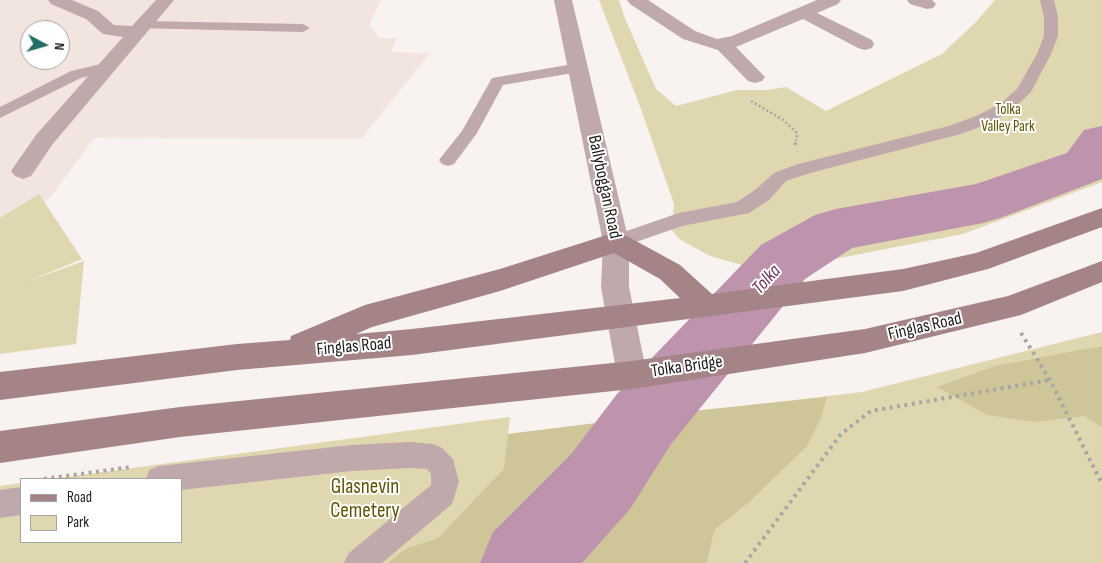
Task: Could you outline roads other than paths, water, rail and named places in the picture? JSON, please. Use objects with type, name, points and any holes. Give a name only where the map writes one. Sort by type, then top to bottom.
[{"type":"main road","points":[[282,354],[365,317],[500,280],[616,242],[670,272],[707,306],[903,280],[979,262],[1102,217]]},
{"type":"main road","name":"Finglas Road","points":[[741,359],[865,341],[1011,307],[1102,271]]},
{"type":"main road","name":"Finglas Road","points":[[0,386],[237,357],[412,342],[707,306]]},
{"type":"main road","name":"Tolka Bridge","points":[[632,375],[741,359]]},
{"type":"main road","points":[[0,447],[180,422],[632,375]]},
{"type":"street","points":[[57,0],[92,15],[108,30],[138,29]]},
{"type":"street","points":[[23,171],[44,140],[165,0]]},
{"type":"street","name":"Ballyboggan Road","points":[[563,0],[616,242],[615,287],[632,375]]},
{"type":"street","points":[[636,0],[690,34],[716,45],[737,40],[832,0]]},
{"type":"street","points":[[804,13],[865,44]]},
{"type":"street","points":[[722,44],[756,77]]},
{"type":"lane","points":[[616,242],[679,220],[742,208],[762,195],[780,177],[836,159],[955,130],[982,120],[1006,107],[1024,92],[1044,54],[1051,36],[1051,17],[1047,0]]},
{"type":"lane","points":[[138,29],[303,28]]},
{"type":"lane","points":[[0,113],[76,74],[105,68]]},
{"type":"lane","points":[[448,160],[469,132],[497,80],[579,68]]},
{"type":"lane","points":[[168,478],[352,458],[410,455],[433,456],[444,468],[446,482],[442,494],[359,563]]},
{"type":"lane","points":[[0,504],[20,501]]},
{"type":"waterway","name":"Tolka","points":[[524,563],[601,481],[644,419],[783,262],[836,230],[983,203],[1086,165],[1102,142]]},
{"type":"park label","name":"Tolka Valley Park","points":[[1008,118]]},
{"type":"park label","name":"Glasnevin Cemetery","points":[[365,500]]}]
